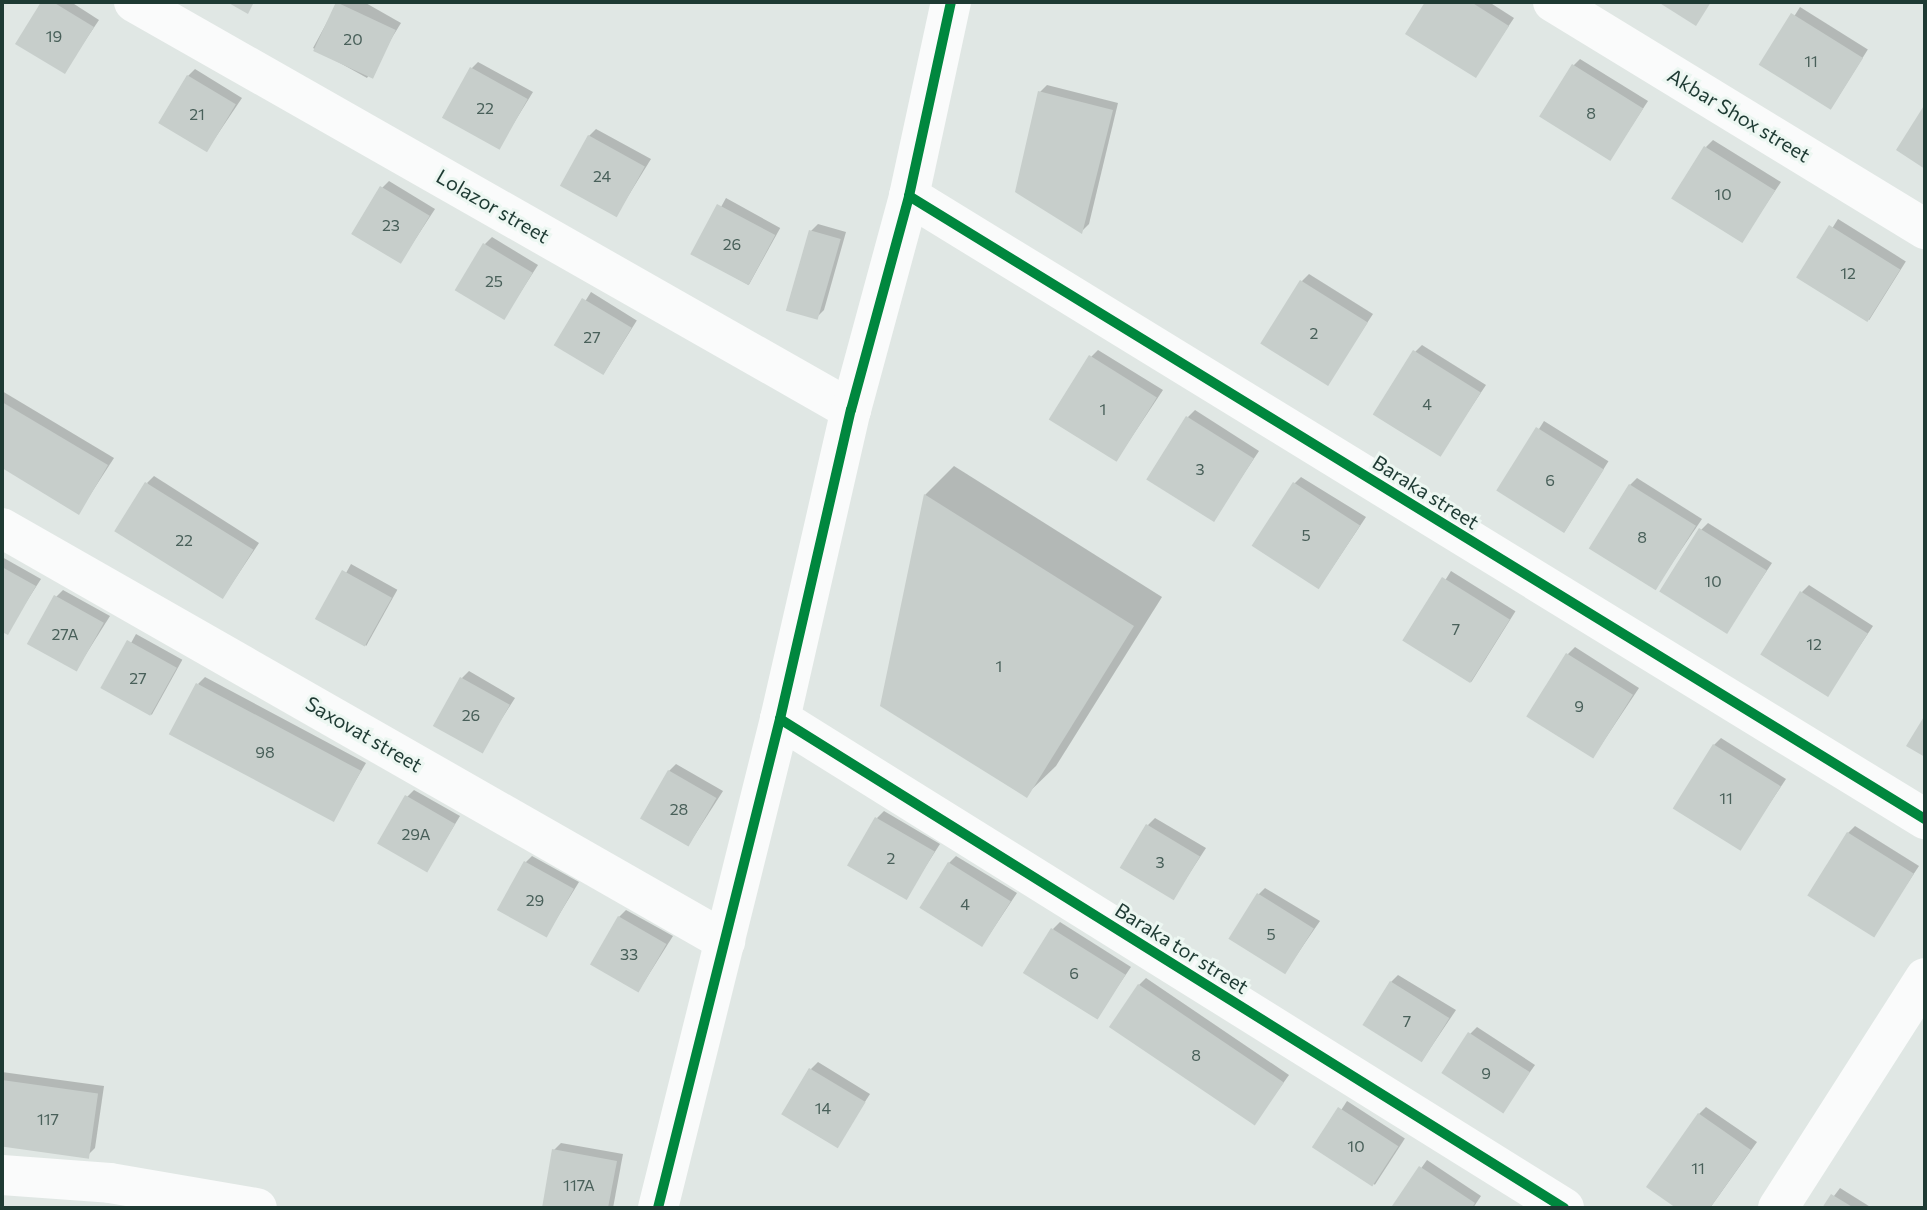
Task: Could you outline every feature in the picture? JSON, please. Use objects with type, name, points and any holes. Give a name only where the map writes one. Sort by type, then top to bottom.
[{"type":"street","name":"Lolazor street","points":[[134,2],[851,410]]},
{"type":"street","points":[[658,1208],[780,719],[851,410],[909,196],[951,2]]},
{"type":"street","name":"Akbar Shox street","points":[[1553,2],[1925,229]]},
{"type":"street","name":"Baraka street","points":[[909,196],[1925,819]]},
{"type":"street","name":"Saxovat street","points":[[2,528],[725,941]]},
{"type":"street","name":"Baraka tor street","points":[[780,719],[1564,1208]]},
{"type":"street","points":[[1778,1208],[1925,978]]},
{"type":"street","points":[[2,1175],[110,1183],[257,1208]]},
{"type":"building","points":[[41,2],[53,2],[94,27],[65,74],[15,44]]},
{"type":"building","points":[[227,2],[254,2],[248,14]]},
{"type":"building","points":[[336,2],[396,30],[373,79],[313,51]]},
{"type":"building","points":[[1425,2],[1471,2],[1509,26],[1476,78],[1405,34]]},
{"type":"building","points":[[1658,2],[1711,2],[1696,26]]},
{"type":"building","points":[[1791,13],[1863,58],[1831,110],[1759,65]]},
{"type":"building","points":[[1572,64],[1643,109],[1610,161],[1539,117]]},
{"type":"building","points":[[470,67],[528,99],[500,150],[442,118]]},
{"type":"building","points":[[187,75],[236,104],[207,152],[158,123]]},
{"type":"building","points":[[1038,91],[1113,110],[1082,234],[1015,192]]},
{"type":"building","points":[[1925,104],[1925,169],[1896,150]]},
{"type":"building","points":[[588,135],[645,167],[617,217],[560,186]]},
{"type":"building","points":[[1704,146],[1775,191],[1742,243],[1671,199]]},
{"type":"building","points":[[380,186],[430,216],[401,264],[351,234]]},
{"type":"building","points":[[717,204],[775,235],[749,285],[690,254]]},
{"type":"building","points":[[1829,225],[1900,270],[1867,322],[1796,278]]},
{"type":"building","points":[[809,230],[841,239],[818,320],[786,311]]},
{"type":"building","points":[[483,243],[533,273],[504,320],[455,290]]},
{"type":"building","points":[[1300,280],[1368,322],[1328,386],[1260,344]]},
{"type":"building","points":[[582,298],[632,328],[603,375],[554,345]]},
{"type":"building","points":[[1413,350],[1481,392],[1441,457],[1373,414]]},
{"type":"building","points":[[1089,355],[1157,397],[1117,462],[1049,419]]},
{"type":"building","points":[[2,402],[108,465],[79,515],[2,468]]},
{"type":"building","points":[[1186,416],[1254,458],[1214,522],[1146,480]]},
{"type":"building","points":[[1536,427],[1604,469],[1564,533],[1496,491]]},
{"type":"building","points":[[145,482],[254,550],[223,599],[114,531]]},
{"type":"building","points":[[1293,482],[1360,526],[1319,589],[1252,546]]},
{"type":"building","points":[[1629,484],[1696,526],[1656,590],[1589,548]]},
{"type":"building","points":[[924,494],[1134,626],[1027,798],[880,706]]},
{"type":"building","points":[[1699,528],[1767,570],[1727,634],[1659,592]]},
{"type":"building","points":[[2,567],[36,586],[8,635],[2,632]]},
{"type":"building","points":[[342,570],[392,598],[365,647],[315,619]]},
{"type":"building","points":[[1442,577],[1510,619],[1470,683],[1402,641]]},
{"type":"building","points":[[1800,591],[1868,633],[1828,697],[1760,655]]},
{"type":"building","points":[[54,595],[104,623],[77,672],[27,644]]},
{"type":"building","points":[[127,640],[177,668],[150,716],[100,688]]},
{"type":"building","points":[[1566,653],[1633,695],[1593,758],[1526,717]]},
{"type":"building","points":[[460,677],[510,705],[483,754],[433,726]]},
{"type":"building","points":[[196,683],[361,771],[334,822],[169,734]]},
{"type":"building","points":[[1925,715],[1925,757],[1906,746]]},
{"type":"building","points":[[1713,744],[1781,786],[1741,851],[1673,808]]},
{"type":"building","points":[[668,770],[716,798],[688,846],[640,818]]},
{"type":"building","points":[[405,795],[455,824],[427,872],[377,843]]},
{"type":"building","points":[[875,817],[935,852],[907,900],[847,865]]},
{"type":"building","points":[[1146,824],[1200,856],[1174,900],[1120,868]]},
{"type":"building","points":[[1847,832],[1914,874],[1874,937],[1807,896]]},
{"type":"building","points":[[524,861],[574,889],[547,938],[497,910]]},
{"type":"building","points":[[948,862],[1011,901],[982,947],[919,908]]},
{"type":"building","points":[[1257,893],[1314,929],[1285,974],[1228,939]]},
{"type":"building","points":[[618,916],[666,944],[638,992],[590,964]]},
{"type":"building","points":[[1051,928],[1126,975],[1098,1020],[1023,973]]},
{"type":"building","points":[[1390,981],[1449,1018],[1422,1062],[1362,1025]]},
{"type":"building","points":[[1138,984],[1284,1082],[1255,1126],[1109,1027]]},
{"type":"building","points":[[1468,1032],[1530,1072],[1503,1113],[1441,1073]]},
{"type":"building","points":[[809,1068],[866,1102],[838,1148],[781,1114]]},
{"type":"building","points":[[2,1080],[98,1093],[89,1159],[2,1147]]},
{"type":"building","points":[[1338,1107],[1398,1146],[1372,1186],[1312,1147]]},
{"type":"building","points":[[1698,1113],[1751,1150],[1710,1208],[1676,1208],[1646,1187]]},
{"type":"building","points":[[552,1149],[617,1161],[608,1208],[542,1208]]},
{"type":"building","points":[[1419,1166],[1475,1203],[1472,1208],[1392,1206]]},
{"type":"building","points":[[1831,1194],[1854,1208],[1822,1208]]},
{"type":"cycle path","points":[[658,1208],[780,719],[851,410],[909,196],[951,2]]},
{"type":"cycle path","points":[[909,196],[1925,819]]},
{"type":"cycle path","points":[[780,719],[1564,1208]]}]
